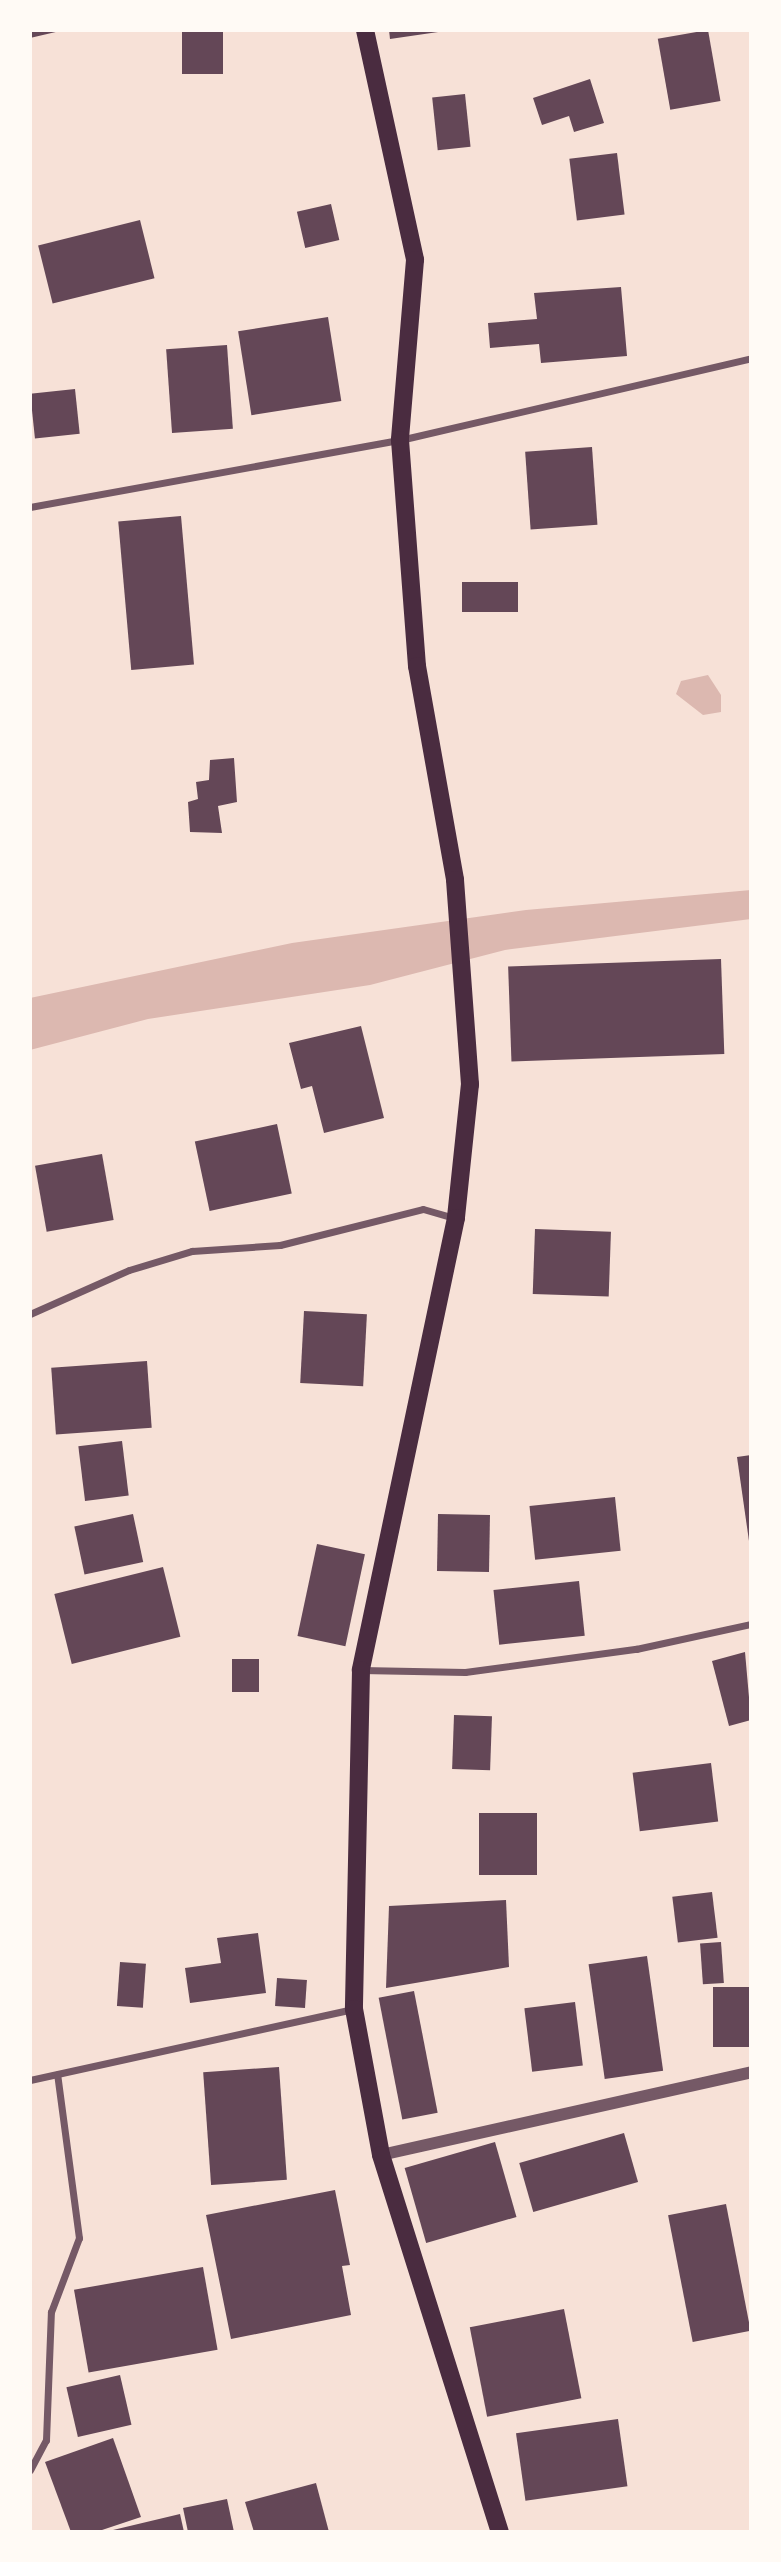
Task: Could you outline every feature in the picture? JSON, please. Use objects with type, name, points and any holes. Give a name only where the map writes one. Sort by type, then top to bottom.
[{"type":"main road","points":[[365,30],[415,260],[400,440],[417,666],[455,880],[460,997],[470,1084],[456,1218],[361,1670],[354,2009],[381,2155],[500,2532]]},
{"type":"street","points":[[30,507],[400,440],[751,358]]},
{"type":"street","points":[[30,1314],[129,1270],[192,1251],[280,1245],[422,1209],[456,1218]]},
{"type":"street","points":[[361,1670],[465,1672],[636,1649],[751,1624]]},
{"type":"street","points":[[30,2080],[354,2009]]},
{"type":"street","points":[[381,2155],[751,2072]]},
{"type":"street","points":[[30,2470],[46,2440],[51,2312],[79,2238],[57,2074]]},
{"type":"shaded area","points":[[708,675],[721,695],[721,712],[703,715],[676,694],[681,681]]},
{"type":"shaded area","points":[[751,890],[751,919],[505,950],[370,985],[148,1019],[30,1050],[30,998],[292,943],[526,910]]},
{"type":"building","points":[[30,30],[60,30],[60,31],[30,38]]},
{"type":"building","points":[[182,30],[223,30],[223,74],[182,74]]},
{"type":"building","points":[[389,30],[445,30],[445,31],[390,39]]},
{"type":"building","points":[[708,30],[721,101],[670,110],[658,39]]},
{"type":"building","points":[[590,79],[604,123],[574,132],[569,116],[542,125],[533,98]]},
{"type":"building","points":[[465,94],[471,147],[438,150],[432,97]]},
{"type":"building","points":[[617,153],[625,215],[577,220],[569,159]]},
{"type":"building","points":[[331,204],[339,240],[305,248],[297,212]]},
{"type":"building","points":[[140,220],[155,278],[53,304],[38,245]]},
{"type":"building","points":[[621,287],[627,356],[541,363],[539,344],[490,348],[488,323],[537,319],[534,293]]},
{"type":"building","points":[[328,317],[341,401],[251,415],[238,331]]},
{"type":"building","points":[[227,345],[233,429],[172,433],[166,349]]},
{"type":"building","points":[[75,389],[80,434],[35,438],[30,394]]},
{"type":"building","points":[[592,447],[597,525],[531,529],[525,452]]},
{"type":"building","points":[[181,516],[194,664],[131,670],[118,521]]},
{"type":"building","points":[[462,582],[518,582],[518,612],[462,612]]},
{"type":"building","points":[[234,758],[237,802],[218,806],[222,833],[190,832],[188,802],[198,799],[196,782],[209,780],[210,760]]},
{"type":"building","points":[[721,959],[724,1054],[511,1061],[508,966]]},
{"type":"building","points":[[361,1026],[384,1118],[324,1133],[312,1086],[301,1089],[289,1043]]},
{"type":"building","points":[[277,1124],[292,1193],[210,1211],[195,1141]]},
{"type":"building","points":[[102,1154],[114,1220],[47,1232],[35,1166]]},
{"type":"building","points":[[535,1229],[611,1232],[609,1297],[533,1294]]},
{"type":"building","points":[[304,1311],[367,1314],[363,1386],[300,1383]]},
{"type":"building","points":[[147,1361],[152,1428],[56,1435],[51,1368]]},
{"type":"building","points":[[122,1441],[129,1496],[85,1501],[78,1446]]},
{"type":"building","points":[[751,1455],[751,1548],[750,1548],[737,1457]]},
{"type":"building","points":[[615,1497],[621,1551],[535,1560],[529,1506]]},
{"type":"building","points":[[133,1514],[143,1562],[84,1574],[74,1526]]},
{"type":"building","points":[[438,1514],[490,1515],[489,1572],[437,1571]]},
{"type":"building","points":[[317,1544],[365,1554],[345,1646],[297,1636]]},
{"type":"building","points":[[163,1567],[180,1637],[72,1664],[54,1594]]},
{"type":"building","points":[[579,1581],[585,1636],[499,1645],[493,1590]]},
{"type":"building","points":[[745,1652],[751,1720],[729,1726],[712,1661]]},
{"type":"building","points":[[232,1659],[259,1659],[259,1692],[232,1692]]},
{"type":"building","points":[[454,1715],[492,1716],[490,1770],[452,1769]]},
{"type":"building","points":[[711,1763],[718,1822],[640,1831],[633,1773]]},
{"type":"building","points":[[479,1813],[537,1813],[537,1875],[479,1875]]},
{"type":"building","points":[[712,1892],[718,1938],[678,1943],[672,1897]]},
{"type":"building","points":[[506,1900],[509,1967],[386,1988],[389,1906]]},
{"type":"building","points":[[258,1933],[266,1993],[190,2003],[185,1968],[221,1963],[217,1938]]},
{"type":"building","points":[[721,1942],[724,1983],[703,1984],[700,1943]]},
{"type":"building","points":[[647,1956],[663,2071],[605,2079],[589,1964]]},
{"type":"building","points":[[120,1962],[146,1964],[143,2008],[117,2006]]},
{"type":"building","points":[[277,1978],[307,1980],[305,2008],[275,2006]]},
{"type":"building","points":[[713,1987],[751,1987],[751,2047],[713,2047]]},
{"type":"building","points":[[414,1991],[438,2113],[402,2120],[379,1998]]},
{"type":"building","points":[[575,2002],[583,2066],[532,2072],[524,2008]]},
{"type":"building","points":[[279,2067],[287,2180],[211,2185],[203,2072]]},
{"type":"building","points":[[624,2133],[638,2182],[533,2212],[519,2163]]},
{"type":"building","points":[[495,2142],[516,2217],[426,2243],[405,2168]]},
{"type":"building","points":[[335,2190],[350,2265],[342,2266],[351,2315],[231,2339],[206,2215]]},
{"type":"building","points":[[726,2204],[751,2331],[693,2342],[668,2215]]},
{"type":"building","points":[[203,2267],[218,2350],[89,2372],[74,2290]]},
{"type":"building","points":[[564,2309],[581,2398],[487,2417],[470,2327]]},
{"type":"building","points":[[120,2375],[131,2425],[78,2437],[66,2387]]},
{"type":"building","points":[[618,2419],[627,2486],[525,2501],[516,2433]]},
{"type":"building","points":[[113,2438],[141,2517],[96,2532],[71,2532],[45,2462]]},
{"type":"building","points":[[316,2483],[329,2532],[254,2532],[245,2502]]},
{"type":"building","points":[[227,2499],[234,2532],[188,2532],[183,2508]]},
{"type":"building","points":[[180,2514],[184,2532],[113,2530]]}]
